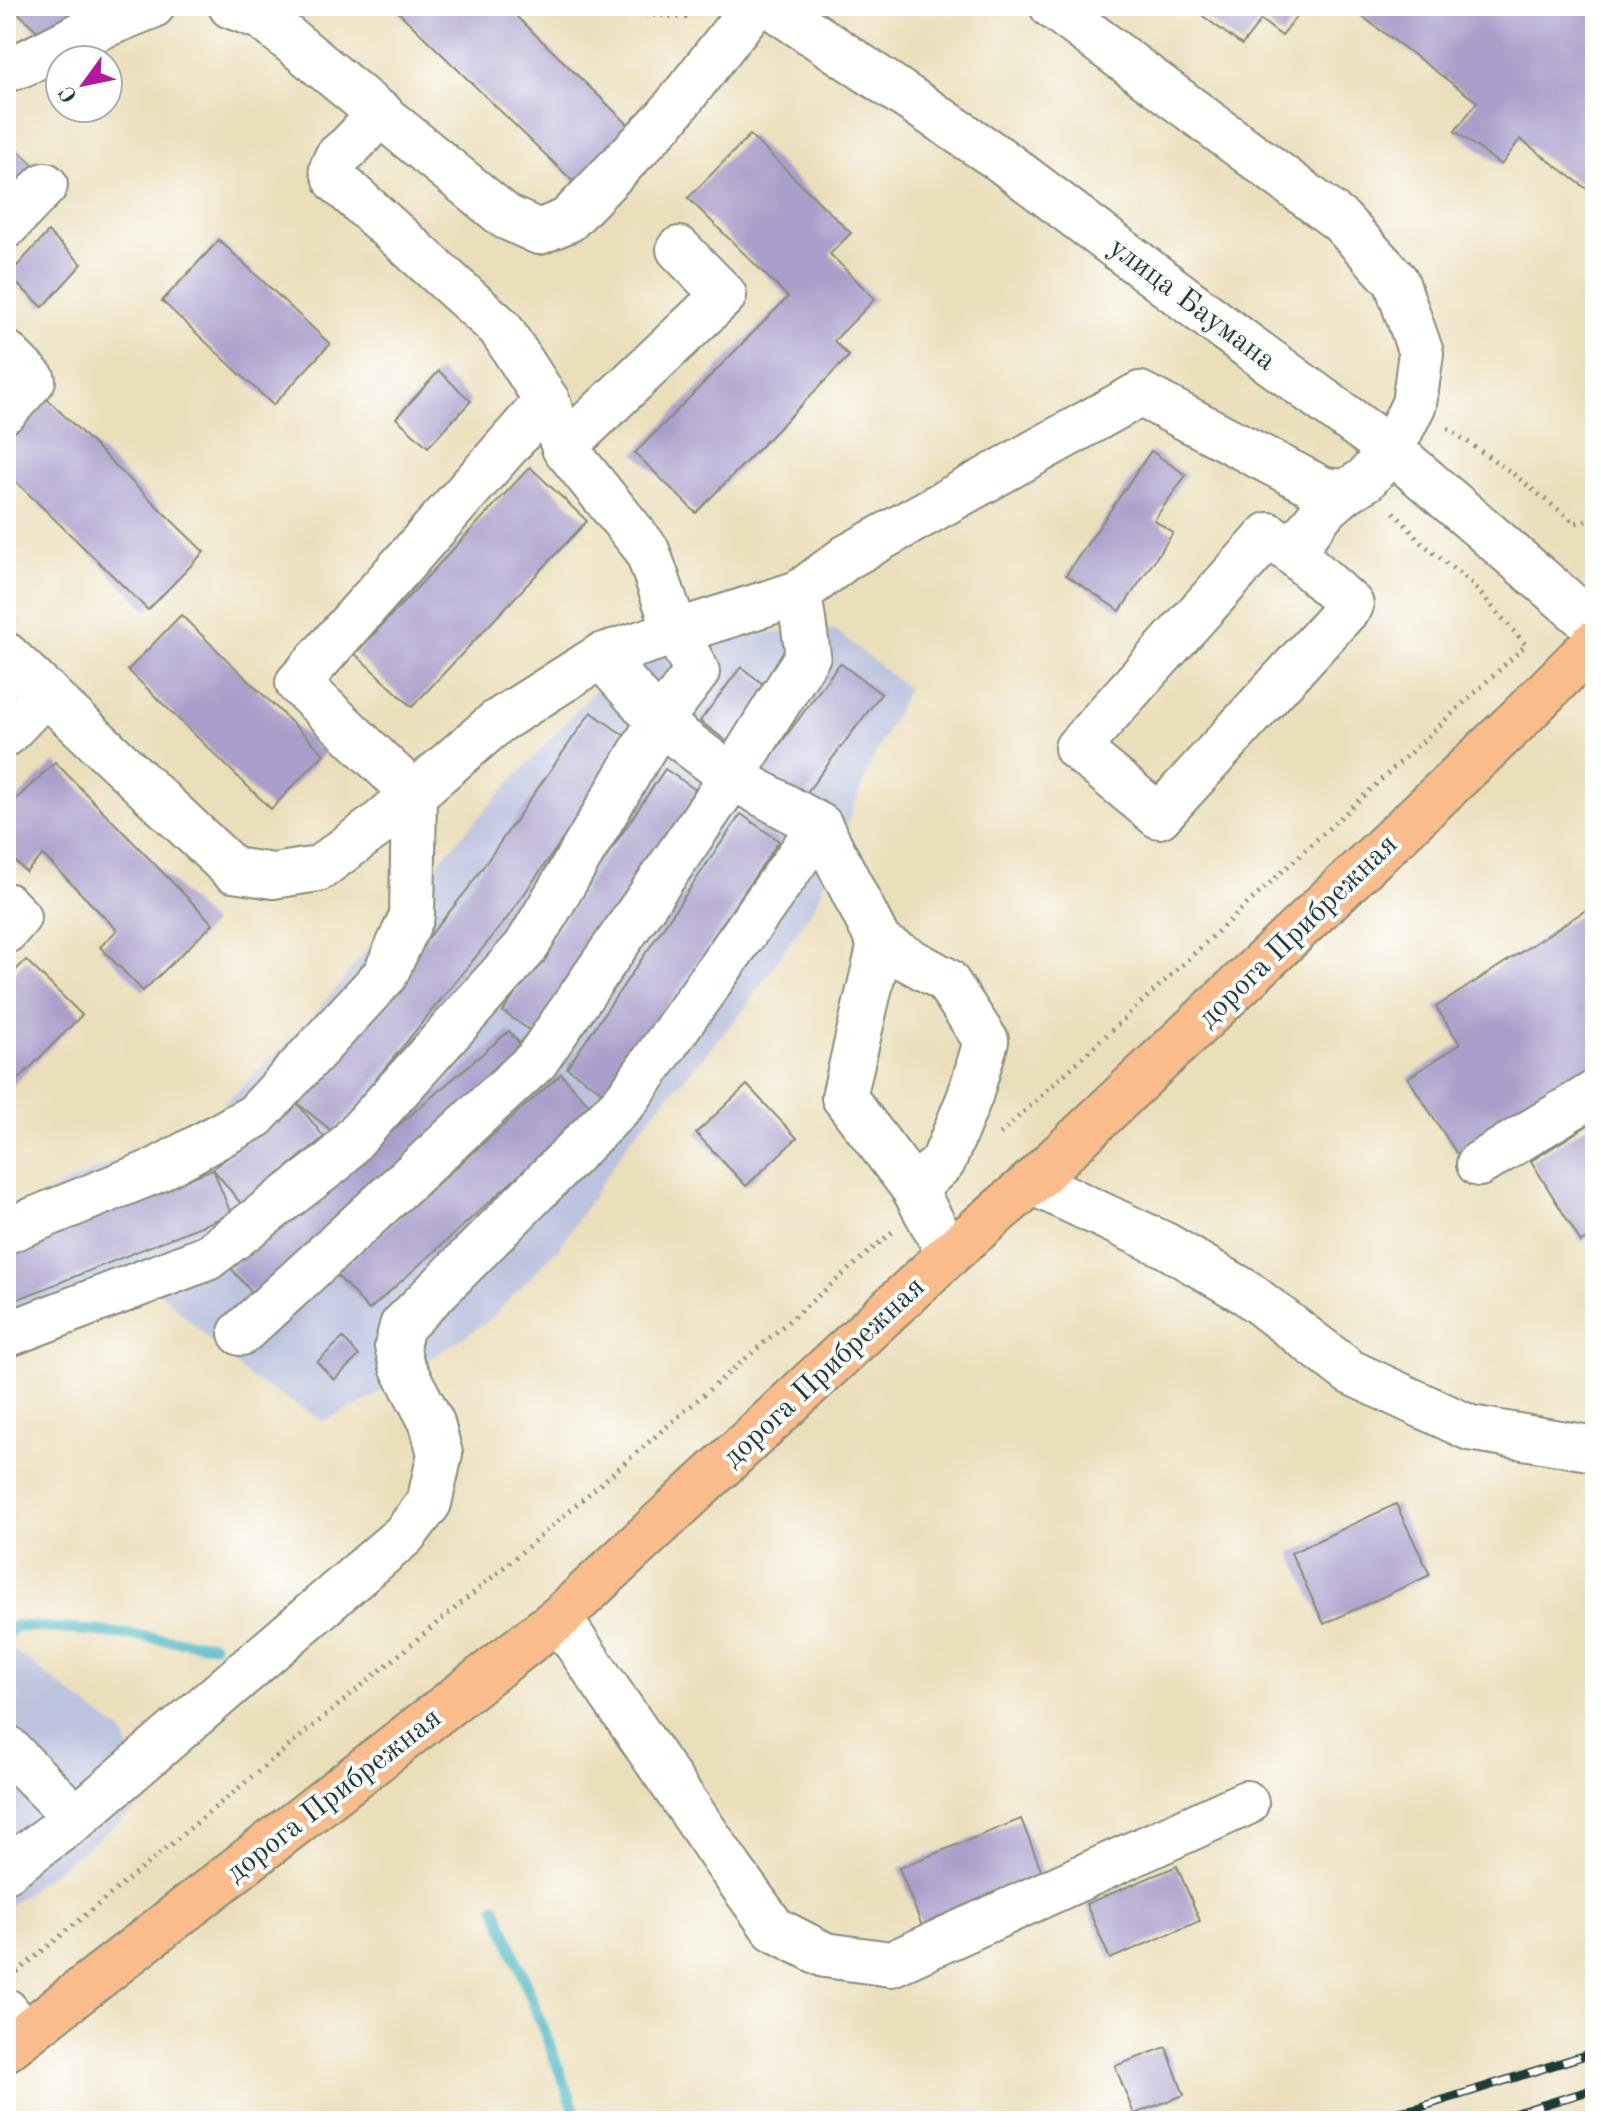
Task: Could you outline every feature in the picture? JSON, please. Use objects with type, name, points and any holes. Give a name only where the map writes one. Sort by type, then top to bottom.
[{"type":"highway","name":"дорога Прибрежная","points":[[12,2031],[559,1618],[949,1254],[1032,1182],[1520,718],[1595,642]]},
{"type":"street","points":[[6,70],[152,6]]},
{"type":"street","points":[[231,6],[263,18],[506,217],[539,232],[568,220],[667,117],[754,6]]},
{"type":"street","name":"улица Баумана","points":[[771,6],[1001,160],[1391,450],[1595,626]]},
{"type":"street","points":[[1052,6],[1341,221],[1396,281],[1421,353],[1414,404],[1391,450],[1365,480],[1322,512],[1292,552]]},
{"type":"street","points":[[6,1335],[207,1258],[334,1161],[526,947],[659,722],[697,672],[676,632],[647,550],[564,447],[547,401],[500,328],[337,181],[332,168],[337,157],[381,113]]},
{"type":"street","points":[[6,226],[45,185]]},
{"type":"street","points":[[564,447],[724,295],[679,249]]},
{"type":"street","points":[[6,353],[33,380],[6,410]]},
{"type":"street","points":[[6,655],[233,870],[273,876],[318,869],[379,824],[497,722],[601,656],[799,593],[847,557],[1140,394],[1324,490],[1345,492]]},
{"type":"street","points":[[6,1231],[157,1170],[255,1116],[385,975],[412,916],[414,794],[298,683],[547,401]]},
{"type":"street","points":[[1269,535],[1292,552],[1351,605],[1159,816],[1077,748],[1269,535]]},
{"type":"street","points":[[241,1333],[536,1061],[732,777],[808,655],[799,593]]},
{"type":"street","points":[[601,656],[659,722],[732,777],[820,826],[880,944],[946,980],[986,1041],[970,1096],[943,1162],[914,1189]]},
{"type":"street","points":[[6,734],[46,692]]},
{"type":"street","points":[[6,1870],[76,1818],[404,1535],[429,1503],[440,1454],[432,1423],[402,1366],[397,1346],[402,1326],[627,1099],[820,826]]},
{"type":"street","points":[[6,905],[18,917],[6,931]]},
{"type":"street","points":[[880,944],[844,1097],[914,1189],[949,1254]]},
{"type":"street","points":[[1479,1164],[1595,1093]]},
{"type":"street","points":[[1032,1182],[1165,1245],[1247,1293],[1350,1372],[1470,1428],[1595,1449]]},
{"type":"street","points":[[559,1618],[774,1929],[825,1955],[891,1964],[1246,1803]]},
{"type":"street","points":[[6,1747],[76,1818]]},
{"type":"path","points":[[1414,404],[1512,473],[1575,523],[1595,519]]},
{"type":"path","points":[[6,1982],[495,1575]]},
{"type":"shaded area","points":[[834,629],[908,689],[870,765],[817,902],[743,1011],[630,1140],[559,1248],[488,1321],[370,1399],[323,1421],[247,1376],[160,1292],[6,1346],[6,1212],[214,1114],[309,1021],[448,851],[597,688],[642,660],[705,638]]},
{"type":"shaded area","points":[[12,1649],[123,1733],[151,1798],[6,1908],[6,1653]]},
{"type":"building","points":[[11,6],[92,6],[55,44],[51,44]]},
{"type":"building","points":[[392,6],[506,6],[636,132],[581,189]]},
{"type":"building","points":[[1210,6],[1304,6],[1282,36],[1261,20],[1242,45],[1203,16]]},
{"type":"building","points":[[1348,6],[1595,6],[1595,195],[1520,139],[1501,165],[1455,131],[1477,102]]},
{"type":"building","points":[[750,135],[851,233],[830,254],[875,299],[834,341],[849,356],[696,513],[635,453],[788,297],[688,198]]},
{"type":"building","points":[[6,139],[35,166],[6,198]]},
{"type":"building","points":[[48,232],[82,264],[43,307],[8,276]]},
{"type":"building","points":[[219,240],[330,344],[273,405],[162,301]]},
{"type":"building","points":[[439,371],[471,401],[428,447],[396,418]]},
{"type":"building","points":[[44,396],[204,552],[148,610],[6,472],[6,435]]},
{"type":"building","points":[[1151,451],[1186,475],[1154,520],[1173,533],[1120,611],[1066,575]]},
{"type":"building","points":[[530,467],[587,521],[412,707],[355,654]]},
{"type":"building","points":[[181,615],[324,754],[271,809],[128,670]]},
{"type":"building","points":[[840,663],[881,694],[801,800],[761,770]]},
{"type":"building","points":[[741,667],[772,691],[732,745],[700,721]]},
{"type":"building","points":[[591,712],[632,741],[505,921],[333,1132],[296,1102],[467,890]]},
{"type":"building","points":[[55,762],[213,924],[143,991],[100,947],[117,930],[43,855],[26,872],[6,852],[6,809]]},
{"type":"building","points":[[665,769],[702,794],[540,1037],[503,1012]]},
{"type":"building","points":[[741,814],[779,841],[606,1094],[567,1068]]},
{"type":"building","points":[[1586,910],[1595,923],[1595,1069],[1459,1157],[1408,1078],[1460,1044],[1436,1007]]},
{"type":"building","points":[[26,960],[82,1015],[6,1092],[6,980]]},
{"type":"building","points":[[509,1031],[531,1057],[253,1294],[231,1268]]},
{"type":"building","points":[[561,1074],[593,1109],[369,1310],[336,1274]]},
{"type":"building","points":[[747,1085],[797,1138],[746,1186],[696,1133]]},
{"type":"building","points":[[296,1102],[324,1137],[242,1205],[213,1169]]},
{"type":"building","points":[[1593,1122],[1595,1233],[1581,1242],[1531,1161]]},
{"type":"building","points":[[213,1169],[231,1214],[6,1304],[6,1251]]},
{"type":"building","points":[[343,1338],[359,1356],[334,1380],[317,1362]]},
{"type":"building","points":[[1396,1504],[1430,1575],[1324,1624],[1291,1553]]},
{"type":"building","points":[[1021,1819],[1046,1882],[924,1931],[899,1868]]},
{"type":"building","points":[[1177,1866],[1200,1921],[1110,1959],[1086,1904]]},
{"type":"building","points":[[1166,2047],[1184,2095],[1134,2114],[1115,2066]]},
{"type":"waterway","points":[[6,1635],[15,1626],[96,1631],[213,1645]]},
{"type":"waterway","points":[[496,1907],[579,2121]]},
{"type":"railway","points":[[1355,2121],[1418,2108],[1595,2052]]},
{"type":"railway","points":[[1490,2121],[1595,2089]]}]
